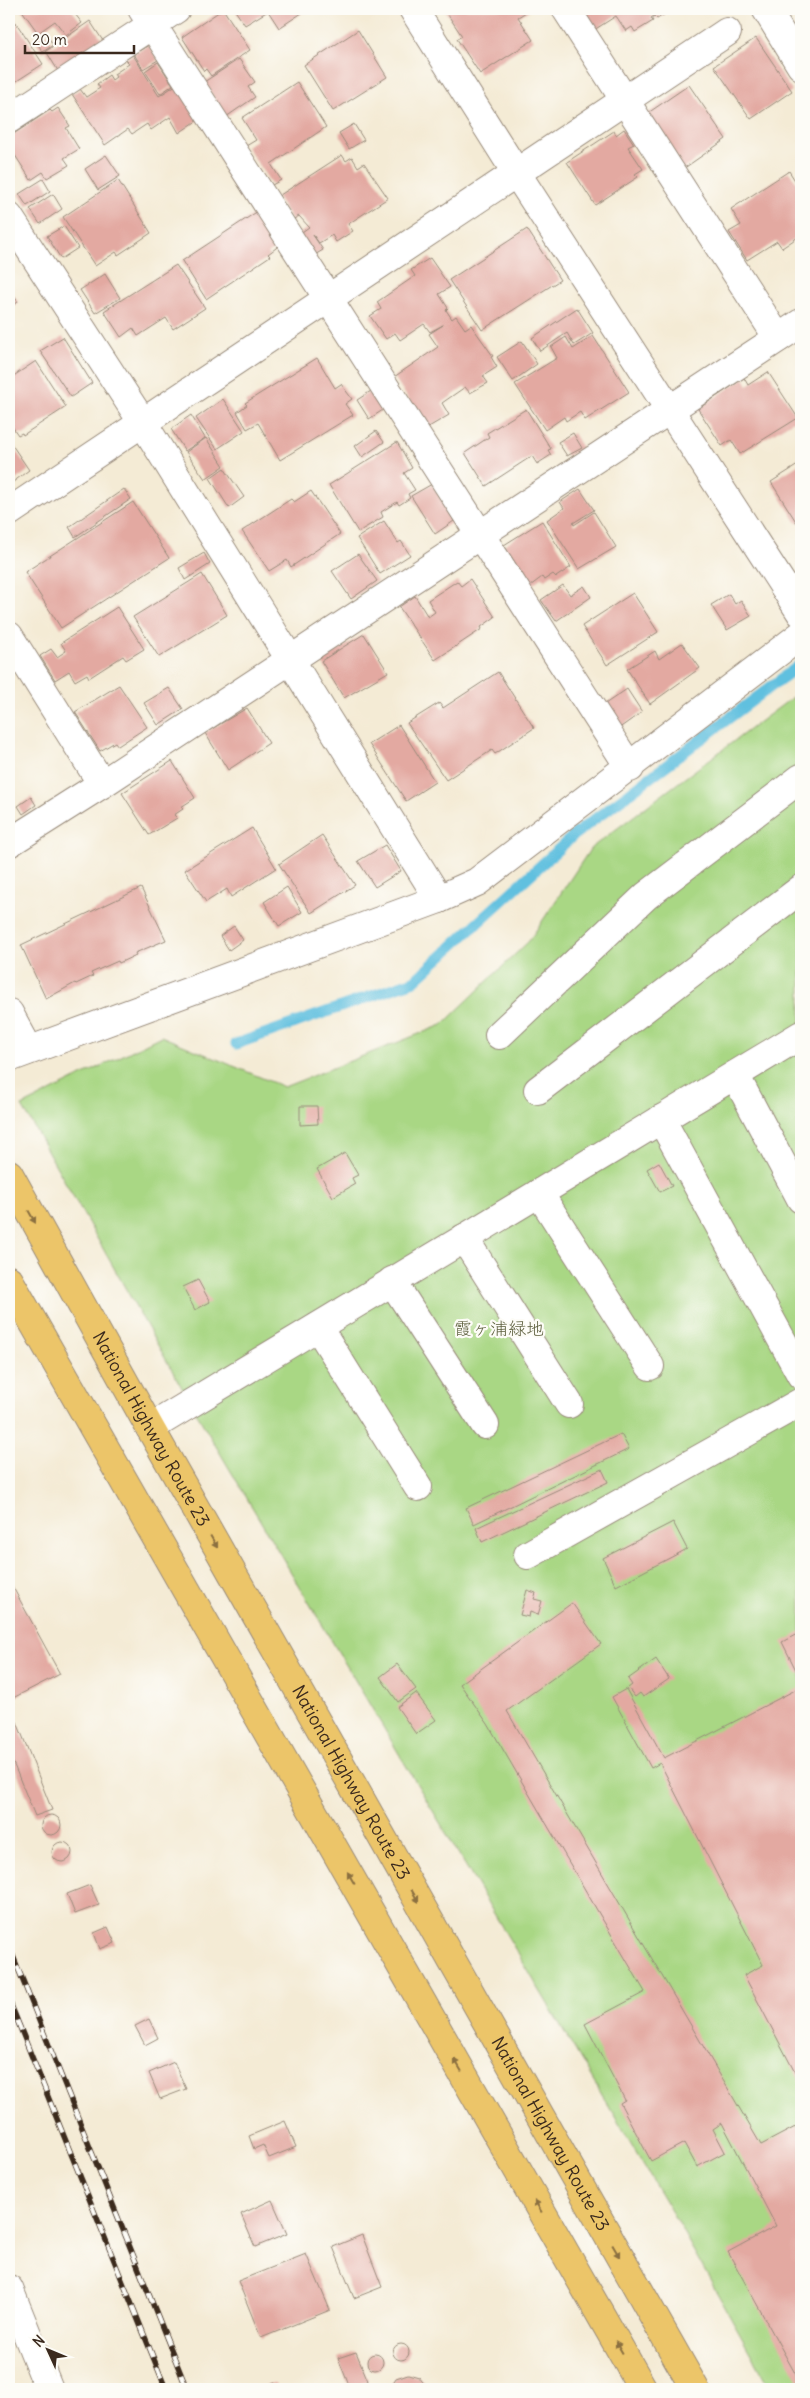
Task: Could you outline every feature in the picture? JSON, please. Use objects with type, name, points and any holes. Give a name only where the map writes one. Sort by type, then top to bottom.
[{"type":"highway","name":"National Highway Route 23","points":[[9,1174],[150,1428],[695,2389]]},
{"type":"highway","points":[[9,1280],[643,2389]]},
{"type":"street","points":[[9,119],[147,17],[176,9]]},
{"type":"street","points":[[413,9],[517,174],[801,613]]},
{"type":"street","points":[[566,9],[778,338]]},
{"type":"street","points":[[766,9],[801,66]]},
{"type":"street","points":[[147,17],[630,768]]},
{"type":"street","points":[[9,512],[727,32]]},
{"type":"street","points":[[9,217],[143,423],[439,899]]},
{"type":"street","points":[[9,842],[102,784],[801,323]]},
{"type":"street","points":[[9,1013],[19,1054],[439,899],[477,882],[630,768],[801,635]]},
{"type":"street","points":[[9,636],[102,784]]},
{"type":"street","points":[[499,1034],[646,896],[801,778]]},
{"type":"street","points":[[538,1090],[801,889]]},
{"type":"street","points":[[150,1428],[801,1035]]},
{"type":"street","points":[[735,1075],[801,1199]]},
{"type":"street","points":[[661,1119],[801,1375]]},
{"type":"street","points":[[540,1193],[650,1366]]},
{"type":"street","points":[[464,1238],[569,1404]]},
{"type":"street","points":[[392,1281],[485,1425]]},
{"type":"street","points":[[318,1327],[418,1487]]},
{"type":"street","points":[[528,1555],[801,1402]]},
{"type":"street","points":[[9,2289],[50,2389]]},
{"type":"green space","name":"霞ヶ浦緑地","points":[[801,691],[801,2389],[771,2389],[674,2216],[198,1416],[22,1106],[161,1036],[284,1087],[442,1025],[529,941],[591,848]]},
{"type":"building","points":[[21,9],[71,9],[82,23],[66,35],[55,21],[38,33]]},
{"type":"building","points":[[223,9],[250,50],[211,76],[206,69],[204,71],[182,37]]},
{"type":"building","points":[[234,9],[308,9],[279,28],[268,11],[245,25]]},
{"type":"building","points":[[444,9],[531,9],[518,17],[533,40],[480,74],[457,39],[462,36]]},
{"type":"building","points":[[581,9],[673,9],[657,19],[654,16],[651,18],[653,21],[635,32],[632,27],[626,31],[616,16],[594,30]]},
{"type":"building","points":[[9,12],[43,64],[9,86]]},
{"type":"building","points":[[90,21],[105,44],[60,74],[46,51]]},
{"type":"building","points":[[358,30],[387,77],[333,111],[304,65]]},
{"type":"building","points":[[46,33],[53,45],[43,52],[35,40]]},
{"type":"building","points":[[756,38],[792,91],[751,119],[714,66]]},
{"type":"building","points":[[149,45],[158,60],[143,69],[134,54]]},
{"type":"building","points":[[133,55],[159,96],[179,83],[201,118],[179,133],[170,117],[151,130],[147,124],[132,134],[128,129],[105,145],[72,94],[80,89],[86,97],[100,88],[97,84],[109,75],[112,80],[116,77],[114,74],[129,64],[126,59]]},
{"type":"building","points":[[239,59],[255,82],[248,87],[255,97],[226,117],[204,82]]},
{"type":"building","points":[[158,62],[173,85],[160,94],[145,71]]},
{"type":"building","points":[[297,82],[326,127],[271,164],[281,180],[272,185],[246,146],[256,140],[242,118]]},
{"type":"building","points":[[689,85],[726,139],[683,169],[645,115]]},
{"type":"building","points":[[58,108],[70,126],[66,128],[79,149],[64,158],[69,165],[47,178],[43,172],[31,180],[9,146],[9,137],[50,110],[52,112]]},
{"type":"building","points":[[354,124],[364,140],[349,149],[339,133]]},
{"type":"building","points":[[624,129],[634,144],[628,147],[643,169],[635,174],[638,177],[595,205],[567,162],[614,131],[616,135]]},
{"type":"building","points":[[106,155],[120,176],[98,190],[85,169]]},
{"type":"building","points":[[342,155],[346,161],[352,157],[358,167],[364,163],[388,198],[348,224],[353,231],[336,242],[332,235],[319,243],[313,235],[323,250],[313,256],[299,234],[309,227],[299,216],[292,220],[277,197]]},
{"type":"building","points":[[789,171],[801,190],[801,235],[782,248],[777,241],[747,260],[729,232],[741,225],[731,209]]},
{"type":"building","points":[[43,179],[50,191],[27,206],[19,194]]},
{"type":"building","points":[[118,180],[151,233],[118,255],[116,252],[95,266],[63,217]]},
{"type":"building","points":[[53,194],[62,209],[40,224],[30,209]]},
{"type":"building","points":[[258,211],[280,245],[268,254],[270,256],[206,299],[182,261]]},
{"type":"building","points":[[64,226],[78,248],[61,259],[47,236]]},
{"type":"building","points":[[527,229],[560,280],[482,330],[449,280]]},
{"type":"building","points":[[430,258],[450,287],[439,294],[448,308],[446,310],[452,319],[456,316],[465,329],[471,325],[493,356],[491,357],[497,367],[483,376],[488,383],[470,393],[465,387],[442,403],[449,415],[427,428],[394,377],[438,347],[429,334],[443,325],[430,332],[424,324],[400,340],[395,333],[386,339],[370,316],[381,309],[377,302],[415,276],[411,270]]},
{"type":"building","points":[[176,265],[205,308],[173,329],[166,318],[138,336],[133,328],[121,337],[104,311]]},
{"type":"building","points":[[105,274],[120,298],[95,313],[80,290]]},
{"type":"building","points":[[9,289],[18,302],[9,308]]},
{"type":"building","points":[[577,308],[593,333],[574,345],[567,333],[540,351],[532,338]]},
{"type":"building","points":[[593,336],[629,392],[585,420],[580,412],[566,421],[564,417],[545,430],[515,384],[557,358],[551,347],[566,337],[573,349]]},
{"type":"building","points":[[63,337],[92,383],[71,397],[40,351]]},
{"type":"building","points":[[522,341],[537,364],[513,381],[497,357]]},
{"type":"building","points":[[317,358],[335,388],[341,384],[352,399],[345,404],[353,415],[280,460],[258,423],[247,429],[237,412],[247,405],[245,403]]},
{"type":"building","points":[[36,361],[66,407],[23,435],[22,433],[18,435],[9,422],[9,379]]},
{"type":"building","points":[[768,372],[798,418],[740,454],[731,440],[722,446],[698,409],[744,378],[748,385]]},
{"type":"building","points":[[371,391],[383,410],[369,419],[357,400]]},
{"type":"building","points":[[223,399],[244,431],[217,449],[196,418]]},
{"type":"building","points":[[526,409],[551,449],[548,450],[551,455],[537,464],[532,456],[486,486],[465,453],[489,437],[487,433]]},
{"type":"building","points":[[191,415],[205,438],[185,451],[171,429]]},
{"type":"building","points":[[376,431],[384,442],[362,457],[355,446]]},
{"type":"building","points":[[573,433],[582,448],[567,456],[558,442]]},
{"type":"building","points":[[206,438],[224,466],[205,479],[186,452]]},
{"type":"building","points":[[397,442],[412,468],[404,473],[415,490],[408,494],[410,498],[399,505],[397,502],[381,512],[383,517],[358,532],[329,485]]},
{"type":"building","points":[[9,443],[29,470],[9,485]]},
{"type":"building","points":[[801,463],[801,521],[797,523],[771,482]]},
{"type":"building","points":[[224,468],[244,497],[229,508],[210,478]]},
{"type":"building","points":[[432,484],[454,521],[435,534],[411,496]]},
{"type":"building","points":[[124,489],[131,499],[75,537],[69,527]]},
{"type":"building","points":[[580,489],[594,510],[573,523],[574,525],[594,512],[616,547],[579,569],[547,520],[564,508],[560,502]]},
{"type":"building","points":[[311,491],[340,534],[291,567],[287,560],[269,571],[242,531],[291,499],[294,502]]},
{"type":"building","points":[[133,502],[169,558],[61,628],[25,572]]},
{"type":"building","points":[[384,521],[398,543],[401,541],[410,555],[380,574],[357,538]]},
{"type":"building","points":[[542,521],[571,567],[556,577],[553,574],[544,580],[542,577],[530,586],[504,545]]},
{"type":"building","points":[[204,553],[210,564],[185,580],[179,568]]},
{"type":"building","points":[[358,554],[377,581],[351,599],[332,571]]},
{"type":"building","points":[[202,574],[227,615],[159,657],[133,617]]},
{"type":"building","points":[[470,579],[495,617],[481,627],[482,629],[435,660],[399,607],[415,596],[428,617],[435,612],[428,600],[457,581],[461,586]]},
{"type":"building","points":[[563,585],[570,595],[584,586],[591,597],[556,621],[541,600]]},
{"type":"building","points":[[633,593],[658,632],[607,665],[582,626]]},
{"type":"building","points":[[729,594],[735,604],[741,600],[751,616],[727,630],[711,605]]},
{"type":"building","points":[[117,607],[144,649],[126,660],[123,656],[89,678],[87,674],[75,681],[69,671],[55,680],[40,656],[51,649],[57,657],[66,651],[61,643]]},
{"type":"building","points":[[364,634],[388,672],[344,698],[321,661]]},
{"type":"building","points":[[682,643],[700,668],[650,704],[627,669],[655,651],[659,659]]},
{"type":"building","points":[[498,672],[534,728],[495,754],[492,750],[446,780],[407,723],[439,703],[443,708]]},
{"type":"building","points":[[119,685],[147,727],[118,746],[115,742],[100,751],[75,712]]},
{"type":"building","points":[[169,688],[183,709],[158,725],[144,703]]},
{"type":"building","points":[[627,689],[642,712],[618,729],[602,706]]},
{"type":"building","points":[[247,708],[269,743],[228,770],[205,733]]},
{"type":"building","points":[[399,725],[435,782],[406,801],[369,744]]},
{"type":"building","points":[[172,761],[195,798],[181,807],[183,809],[174,815],[177,818],[149,835],[122,793]]},
{"type":"building","points":[[31,797],[36,805],[23,814],[18,806]]},
{"type":"building","points":[[252,828],[276,868],[231,897],[227,889],[206,902],[185,870]]},
{"type":"building","points":[[322,835],[355,885],[311,913],[279,864]]},
{"type":"building","points":[[385,845],[401,871],[375,887],[358,861]]},
{"type":"building","points":[[287,887],[302,912],[279,926],[264,902]]},
{"type":"building","points":[[141,888],[166,940],[135,953],[136,955],[119,963],[118,961],[91,973],[93,976],[75,983],[46,999],[21,945]]},
{"type":"building","points":[[234,926],[243,940],[229,950],[220,936]]},
{"type":"building","points":[[300,1106],[317,1106],[318,1124],[300,1125]]},
{"type":"building","points":[[345,1153],[358,1175],[352,1178],[355,1184],[333,1197],[317,1169]]},
{"type":"building","points":[[659,1162],[672,1186],[660,1192],[647,1169]]},
{"type":"building","points":[[198,1280],[210,1302],[195,1310],[183,1287]]},
{"type":"building","points":[[621,1434],[629,1449],[474,1524],[466,1508]]},
{"type":"building","points":[[602,1469],[608,1482],[482,1542],[476,1528]]},
{"type":"building","points":[[673,1522],[687,1549],[616,1586],[603,1558]]},
{"type":"building","points":[[9,1580],[60,1674],[9,1700]]},
{"type":"building","points":[[527,1590],[536,1593],[534,1599],[542,1601],[538,1615],[530,1612],[529,1617],[520,1615]]},
{"type":"building","points":[[572,1603],[601,1644],[507,1711],[761,2145],[801,2124],[801,2384],[728,2252],[776,2226],[722,2123],[713,2129],[725,2152],[697,2167],[684,2143],[651,2161],[620,2103],[625,2100],[585,2024],[645,1992],[488,1724],[460,1684]]},
{"type":"building","points":[[801,1632],[801,1673],[798,1674],[782,1642]]},
{"type":"building","points":[[656,1659],[669,1679],[643,1697],[640,1693],[635,1697],[628,1688],[632,1685],[628,1679]]},
{"type":"building","points":[[397,1664],[416,1689],[398,1702],[380,1677]]},
{"type":"building","points":[[801,1687],[801,2084],[744,1975],[763,1965],[660,1763],[651,1768],[612,1697],[626,1689],[664,1758]]},
{"type":"building","points":[[416,1693],[436,1720],[416,1734],[397,1707]]},
{"type":"building","points":[[9,1702],[52,1810],[35,1816],[9,1753]]},
{"type":"building","points":[[51,1815],[58,1818],[61,1825],[58,1832],[51,1835],[44,1832],[41,1825],[44,1818]]},
{"type":"building","points":[[62,1842],[69,1845],[72,1852],[69,1859],[62,1862],[55,1859],[52,1852],[55,1845]]},
{"type":"building","points":[[90,1885],[99,1905],[75,1914],[67,1894]]},
{"type":"building","points":[[108,1927],[115,1943],[100,1949],[94,1933]]},
{"type":"building","points":[[149,2019],[158,2038],[145,2045],[135,2026]]},
{"type":"building","points":[[174,2062],[186,2089],[160,2099],[149,2073]]},
{"type":"building","points":[[285,2121],[296,2147],[269,2158],[263,2145],[254,2149],[249,2136]]},
{"type":"building","points":[[272,2200],[287,2234],[255,2247],[241,2214]]},
{"type":"building","points":[[362,2235],[382,2287],[354,2298],[333,2247]]},
{"type":"building","points":[[306,2254],[330,2310],[261,2338],[238,2281]]},
{"type":"building","points":[[401,2344],[409,2352],[401,2360],[393,2352]]},
{"type":"building","points":[[356,2352],[368,2381],[350,2388],[338,2358]]},
{"type":"building","points":[[375,2354],[383,2362],[375,2370],[367,2362]]},
{"type":"building","points":[[408,2374],[419,2377],[428,2389],[389,2389],[396,2378]]},
{"type":"building","points":[[275,2383],[277,2389],[258,2389]]},
{"type":"waterway","points":[[236,1044],[414,981],[575,834],[801,664]]},
{"type":"railway","points":[[9,1946],[187,2389]]},
{"type":"railway","points":[[9,2000],[166,2389]]}]
